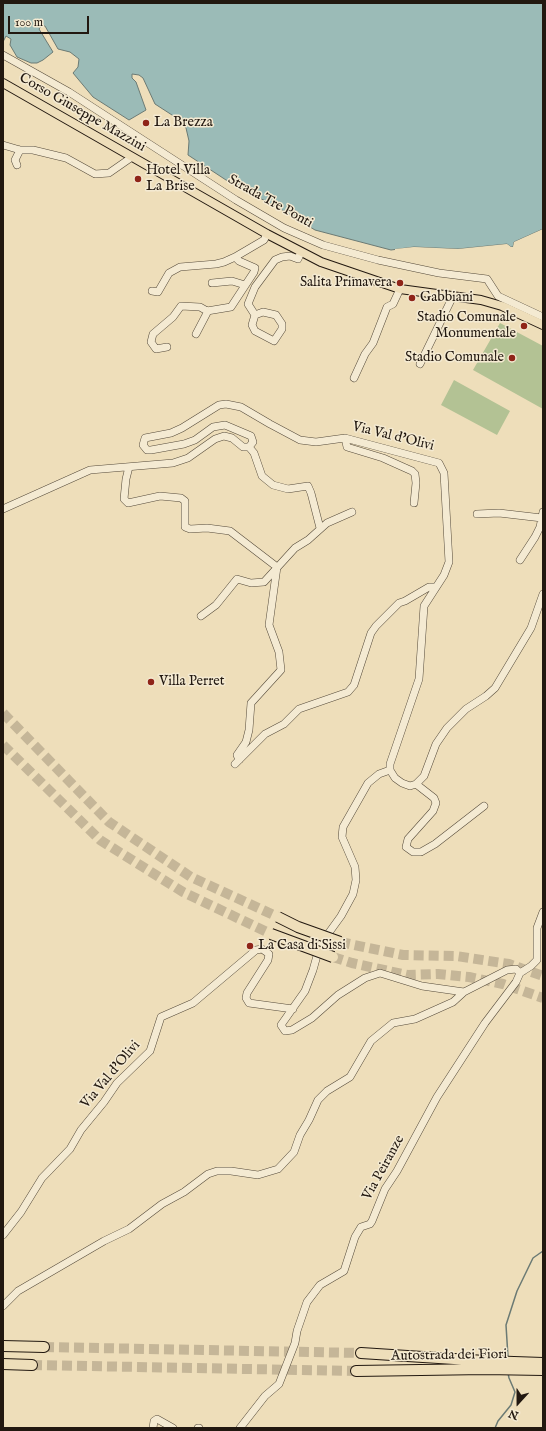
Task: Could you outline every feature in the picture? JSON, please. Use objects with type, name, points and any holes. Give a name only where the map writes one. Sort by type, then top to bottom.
[{"type":"highway","points":[[278,917],[298,927],[340,942]]},
{"type":"highway","points":[[271,934],[333,957]]},
{"type":"highway","points":[[3,1346],[44,1347]]},
{"type":"highway","name":"Autostrada dei Fiori","points":[[361,1353],[543,1363]]},
{"type":"highway","points":[[3,1364],[32,1365]]},
{"type":"highway","name":"Autostrada dei Fiori","points":[[356,1371],[485,1369],[543,1370]]},
{"type":"main road","name":"Corso Giuseppe Mazzini","points":[[3,83],[301,252],[346,272],[394,285],[400,289],[481,300],[502,306],[543,324]]},
{"type":"street","name":"Strada Tre Ponti","points":[[3,55],[69,92],[236,200],[284,228],[323,245],[378,260],[439,272],[487,279],[498,296],[543,317]]},
{"type":"street","points":[[3,145],[20,150],[33,150],[66,158],[95,174],[108,173],[132,157]]},
{"type":"street","points":[[17,165],[15,160],[20,150]]},
{"type":"street","points":[[152,291],[158,292],[168,273],[180,267],[216,264],[236,257],[264,240],[267,234]]},
{"type":"street","points":[[255,315],[263,312],[276,315],[282,324],[282,329],[274,341],[255,331],[252,325],[255,315],[248,304],[255,286],[275,260],[290,256],[298,258],[301,252]]},
{"type":"street","points":[[167,347],[156,349],[151,342],[153,334],[173,317],[181,306],[200,307],[208,311],[231,307],[254,272],[255,268],[239,261],[236,257]]},
{"type":"street","points":[[212,283],[232,280],[245,285]]},
{"type":"street","points":[[354,378],[364,354],[373,343],[387,307],[393,304],[400,289]]},
{"type":"street","points":[[420,364],[453,296]]},
{"type":"street","points":[[196,334],[208,311]]},
{"type":"street","name":"Via Val d'Olivi","points":[[249,447],[253,442],[251,436],[225,425],[213,427],[190,442],[169,448],[147,450],[143,445],[143,442],[147,437],[172,433],[210,410],[226,404],[241,407],[300,440],[316,442],[345,438],[432,460],[442,465],[444,473],[449,562],[446,571],[427,600],[423,610],[422,668],[391,759],[390,770]]},
{"type":"street","points":[[3,509],[83,472],[173,463],[183,460],[215,439],[224,436],[232,438],[243,447],[249,447],[254,453],[262,476],[269,482],[288,489],[308,486],[320,528]]},
{"type":"street","points":[[345,438],[347,447],[383,458],[412,471],[415,474],[416,483],[414,503]]},
{"type":"street","points":[[130,467],[126,479],[124,499],[128,503],[160,496],[181,498],[185,501],[185,527],[190,529],[207,528],[230,531],[277,567]]},
{"type":"street","points":[[201,616],[216,605],[237,580],[251,583],[264,582],[295,548],[308,540],[320,528],[338,517],[352,512]]},
{"type":"street","points":[[477,514],[499,513],[543,515],[530,547],[520,560]]},
{"type":"street","points":[[277,567],[269,625],[280,652],[281,670],[251,703],[249,730],[246,742],[237,755],[237,762],[265,734],[284,724],[299,709],[348,692],[354,685],[371,633],[376,626],[399,602],[405,601],[429,586],[435,587]]},
{"type":"street","points":[[464,992],[422,986],[380,973],[365,978],[338,994],[306,1022],[292,1030],[285,1031],[281,1025],[293,1009],[310,980],[320,945],[341,916],[353,894],[356,880],[356,868],[342,837],[343,827],[368,783],[379,774],[390,770],[395,778],[410,786],[416,784],[424,776],[441,734],[466,709],[486,696],[495,688],[531,628],[543,594]]},
{"type":"street","points":[[416,784],[434,798],[436,803],[433,810],[408,839],[406,847],[412,852],[421,852],[435,844],[484,806]]},
{"type":"street","points":[[540,952],[537,928],[543,912]]},
{"type":"street","name":"Via Val d'Olivi","points":[[3,1235],[21,1212],[42,1178],[70,1149],[80,1130],[104,1102],[117,1083],[150,1051],[161,1017],[192,1003],[256,950],[262,949],[267,950],[269,954],[268,960],[247,993],[246,998],[249,1003],[293,1009]]},
{"type":"street","name":"Via Peiranze","points":[[240,1428],[265,1396],[279,1384],[291,1357],[297,1331],[307,1302],[320,1285],[344,1271],[355,1237],[361,1227],[372,1221],[385,1189],[397,1171],[436,1098],[485,1023],[516,982],[520,973],[534,963],[540,952]]},
{"type":"street","points":[[3,1306],[18,1291],[104,1241],[129,1229],[162,1204],[184,1192],[208,1174],[217,1171],[231,1171],[258,1175],[278,1169],[294,1152],[300,1135],[318,1100],[326,1092],[350,1077],[371,1041],[393,1023],[415,1019],[453,1002],[464,992],[507,970],[516,969],[520,973]]},
{"type":"street","points":[[153,1428],[154,1421],[157,1419],[173,1428]]},
{"type":"green space","name":"Stadio Comunale","points":[[500,323],[543,346],[543,409],[473,370]]},
{"type":"green space","name":"Stadio Comunale","points":[[454,380],[510,411],[497,435],[441,405]]},
{"type":"water","points":[[3,3],[543,3],[543,229],[514,242],[513,247],[507,244],[458,249],[414,247],[391,250],[315,230],[286,212],[226,180],[188,155],[189,141],[186,128],[172,115],[155,104],[143,78],[139,75],[132,74],[132,78],[136,82],[146,110],[129,120],[93,97],[73,73],[78,67],[79,59],[70,52],[58,49],[45,26],[42,25],[39,29],[53,52],[37,63],[31,63],[17,57],[10,45],[11,39],[6,36],[3,42]]},
{"type":"pier","points":[[543,229],[543,232],[516,243],[515,248],[511,249],[507,246],[459,251],[414,249],[395,251],[395,249],[414,247],[458,249],[507,244],[513,247],[514,242]]},
{"type":"waterway","points":[[508,1357],[506,1325],[517,1291],[533,1258],[543,1251]]},
{"type":"waterway","points":[[495,1428],[498,1421],[511,1405],[515,1392],[508,1373]]},
{"type":"tunnel","points":[[3,713],[109,822],[191,877],[278,917]]},
{"type":"tunnel","points":[[3,745],[100,840],[183,892],[271,934]]},
{"type":"tunnel","points":[[340,942],[403,955],[456,956],[509,964],[543,976]]},
{"type":"tunnel","points":[[333,957],[352,963],[407,975],[438,974],[469,977],[503,984],[543,998]]},
{"type":"tunnel","points":[[44,1347],[361,1353]]},
{"type":"tunnel","points":[[32,1365],[356,1371]]},
{"type":"place","name":"La Brezza","points":[[146,123]]},
{"type":"place","name":"Hotel Villa La Brise","points":[[138,179]]},
{"type":"place","name":"Salita Primavera","points":[[400,283]]},
{"type":"place","name":"Gabbiani","points":[[412,298]]},
{"type":"place","name":"Stadio Comunale Monumentale","points":[[524,326]]},
{"type":"place","name":"Stadio Comunale","points":[[512,358]]},
{"type":"place","name":"Villa Perret","points":[[151,682]]},
{"type":"place","name":"La Casa di Sissi","points":[[250,946]]}]
